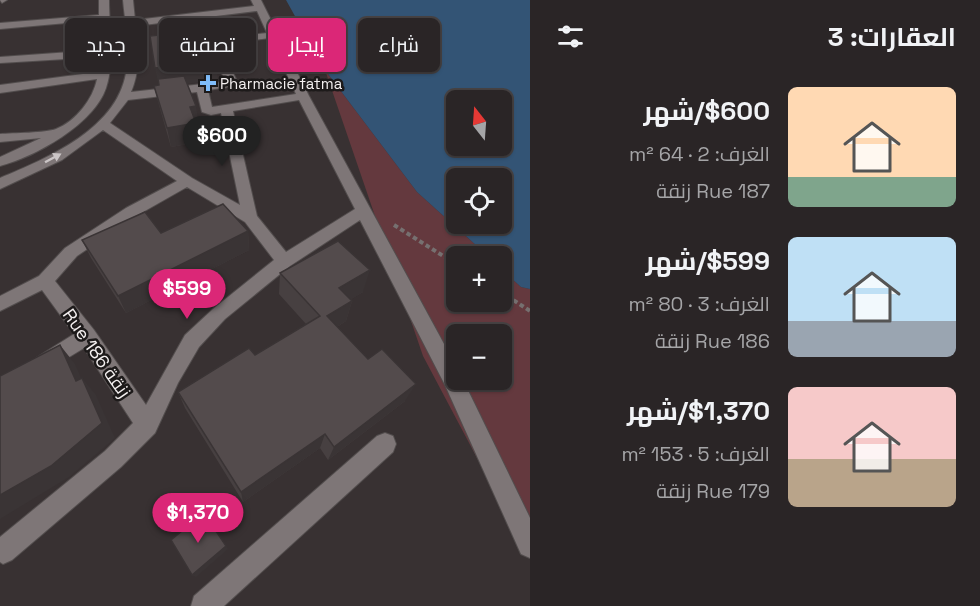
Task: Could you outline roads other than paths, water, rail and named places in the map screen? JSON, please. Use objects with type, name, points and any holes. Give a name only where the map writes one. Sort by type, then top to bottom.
[{"type":"street","points":[[0,26],[104,17],[104,0]]},
{"type":"street","points":[[128,0],[130,18]]},
{"type":"street","points":[[147,21],[258,4],[268,26]]},
{"type":"street","points":[[0,60],[65,56]]},
{"type":"street","points":[[0,162],[23,153],[59,132],[96,99],[102,72]]},
{"type":"street","points":[[0,184],[65,152],[103,124],[123,97],[132,72]]},
{"type":"street","points":[[123,97],[224,85],[230,78],[227,72]]},
{"type":"street","points":[[291,72],[453,378],[530,545]]},
{"type":"street","points":[[0,89],[102,75]]},
{"type":"street","points":[[202,89],[208,110],[303,96]]},
{"type":"street","points":[[226,109],[250,218]]},
{"type":"street","points":[[103,124],[187,182],[250,218],[284,261]]},
{"type":"street","points":[[0,138],[59,132]]},
{"type":"street","points":[[0,304],[45,281],[71,252],[131,212],[187,182]]},
{"type":"street","points":[[213,217],[232,207]]},
{"type":"street","points":[[3,551],[114,459],[147,426],[171,376],[192,341],[219,314],[284,261],[362,207]]},
{"type":"street","name":"Rue 186 زنقة","points":[[45,281],[87,336],[147,426]]},
{"type":"street","points":[[29,373],[87,336]]},
{"type":"street","points":[[211,604],[385,444]]},
{"type":"water","points":[[286,0],[530,0],[530,289],[521,287],[512,279],[512,246],[477,246],[464,234],[512,234],[512,168],[446,168],[446,218],[417,192],[327,72],[346,72],[346,18],[296,18]]},
{"type":"place","name":"Pharmacie fatma","points":[[208,83]]}]
